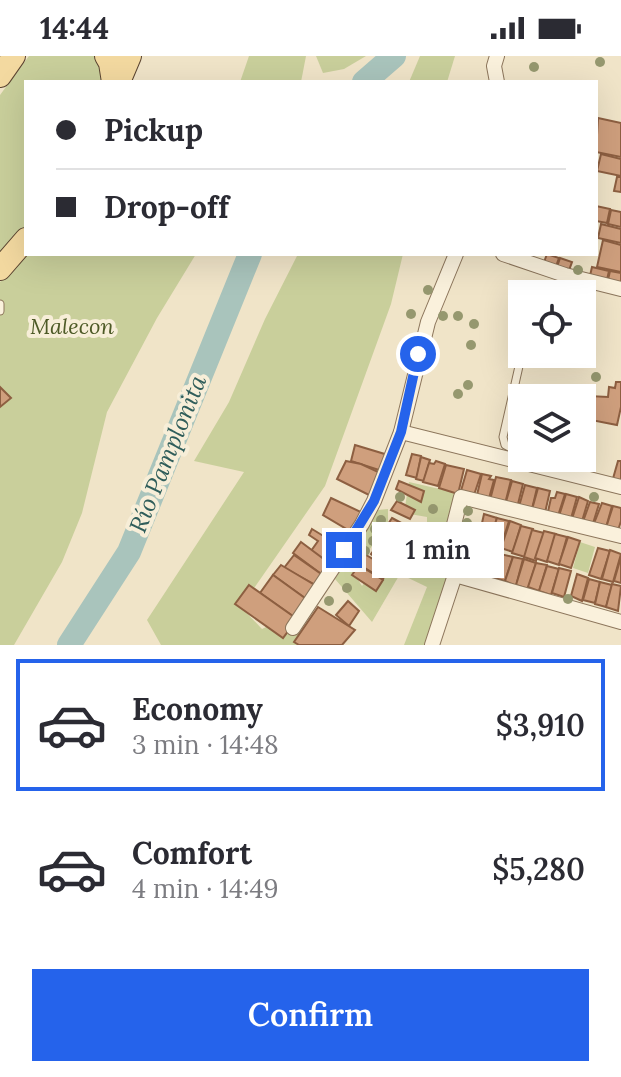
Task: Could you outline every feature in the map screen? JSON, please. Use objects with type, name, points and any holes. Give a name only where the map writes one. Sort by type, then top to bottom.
[{"type":"main road","points":[[106,56],[113,80]]},
{"type":"main road","points":[[120,80],[130,56]]},
{"type":"main road","points":[[0,269],[24,241]]},
{"type":"street","points":[[497,56],[494,66],[497,80]]},
{"type":"street","points":[[293,628],[362,524],[401,432],[428,322],[455,256]]},
{"type":"street","points":[[509,256],[621,289]]},
{"type":"street","points":[[401,432],[621,487]]},
{"type":"street","points":[[432,645],[455,575],[448,548],[461,497],[621,536]]},
{"type":"street","points":[[455,575],[621,622]]},
{"type":"lane","points":[[0,304],[0,311]]},
{"type":"lane","points":[[508,415],[503,437],[508,447]]},
{"type":"lane","points":[[565,472],[572,475]]},
{"type":"green space","points":[[29,56],[101,56],[107,80],[24,80],[24,232],[0,260],[0,95]]},
{"type":"green space","points":[[249,56],[306,56],[301,80],[241,80]]},
{"type":"green space","points":[[316,56],[366,56],[344,69],[323,73]]},
{"type":"green space","points":[[420,56],[455,56],[448,80],[410,80]]},
{"type":"green space","name":"Malecon","points":[[26,256],[195,256],[157,318],[107,412],[82,513],[62,562],[14,645],[0,645],[0,282]]},
{"type":"green space","points":[[297,256],[403,256],[391,304],[325,486],[241,607],[262,629],[274,623],[332,645],[161,645],[147,620],[244,472],[194,461],[229,402],[265,319]]},
{"type":"green space","points":[[409,482],[457,493],[450,578],[426,645],[404,645],[427,587],[400,574],[372,622],[335,579],[378,510],[388,509],[388,524],[353,572],[362,586],[401,532],[427,528],[427,517],[404,513]]},
{"type":"green space","points":[[580,542],[595,547],[588,573],[573,568]]},
{"type":"building","points":[[598,118],[621,123],[621,157],[598,152]]},
{"type":"building","points":[[601,154],[621,159],[621,176],[598,171]]},
{"type":"building","points":[[617,177],[621,177],[621,192],[614,191]]},
{"type":"building","points":[[598,206],[610,209],[607,223],[598,221]]},
{"type":"building","points":[[611,210],[621,212],[621,227],[608,224]]},
{"type":"building","points":[[601,224],[621,229],[621,243],[598,238]]},
{"type":"building","points":[[603,240],[621,245],[621,272],[597,267]]},
{"type":"building","points":[[546,256],[559,258],[555,269],[543,265]]},
{"type":"building","points":[[560,258],[572,262],[568,273],[556,270]]},
{"type":"building","points":[[592,267],[609,271],[606,284],[589,280]]},
{"type":"building","points":[[610,271],[621,273],[621,287],[607,284]]},
{"type":"building","points":[[616,382],[621,382],[617,425],[596,421],[596,396],[608,397],[609,387],[615,388]]},
{"type":"building","points":[[0,387],[11,398],[0,407]]},
{"type":"building","points":[[355,445],[388,455],[382,471],[351,461]]},
{"type":"building","points":[[412,454],[421,456],[417,478],[406,475]]},
{"type":"building","points":[[421,457],[430,460],[424,481],[416,479]]},
{"type":"building","points":[[346,461],[387,476],[369,495],[337,479]]},
{"type":"building","points":[[436,461],[445,464],[438,486],[423,482],[429,463]]},
{"type":"building","points":[[618,461],[621,461],[621,485],[612,482]]},
{"type":"building","points":[[446,465],[464,469],[458,494],[439,488]]},
{"type":"building","points":[[467,470],[481,474],[473,498],[460,494]]},
{"type":"building","points":[[482,474],[494,480],[488,502],[476,499]]},
{"type":"building","points":[[496,477],[511,480],[505,504],[490,500]]},
{"type":"building","points":[[399,481],[424,491],[421,502],[396,489]]},
{"type":"building","points":[[512,481],[523,484],[517,508],[505,505]]},
{"type":"building","points":[[525,485],[537,488],[531,513],[518,510]]},
{"type":"building","points":[[538,488],[550,491],[544,517],[531,513]]},
{"type":"building","points":[[557,492],[565,494],[557,519],[547,516],[551,498],[555,498]]},
{"type":"building","points":[[566,494],[577,497],[570,522],[558,519]]},
{"type":"building","points":[[579,497],[588,501],[580,528],[570,525]]},
{"type":"building","points":[[331,498],[365,514],[355,534],[323,515]]},
{"type":"building","points":[[397,501],[415,510],[410,519],[391,510]]},
{"type":"building","points":[[590,502],[599,504],[591,530],[581,527]]},
{"type":"building","points":[[602,503],[612,506],[604,535],[591,531]]},
{"type":"building","points":[[613,506],[621,508],[616,537],[604,534]]},
{"type":"building","points":[[484,514],[497,518],[489,544],[478,541]]},
{"type":"building","points":[[392,518],[418,532],[404,555],[379,538]]},
{"type":"building","points":[[497,518],[509,521],[500,549],[488,545]]},
{"type":"building","points":[[510,521],[521,525],[513,552],[501,548]]},
{"type":"building","points":[[521,526],[533,529],[525,557],[512,553]]},
{"type":"building","points":[[312,529],[343,548],[332,566],[311,551],[318,541],[309,535]]},
{"type":"building","points":[[532,530],[544,533],[536,561],[524,557]]},
{"type":"building","points":[[544,531],[556,534],[547,562],[535,558]]},
{"type":"building","points":[[555,534],[567,537],[559,565],[547,561]]},
{"type":"building","points":[[568,537],[580,541],[571,568],[559,564]]},
{"type":"building","points":[[301,542],[333,566],[324,576],[293,553]]},
{"type":"building","points":[[380,542],[396,552],[388,567],[371,554]]},
{"type":"building","points":[[476,545],[488,549],[480,575],[468,571]]},
{"type":"building","points":[[598,548],[610,551],[601,579],[589,575]]},
{"type":"building","points":[[489,549],[501,552],[493,578],[481,575]]},
{"type":"building","points":[[610,550],[621,554],[613,582],[602,579]]},
{"type":"building","points":[[361,552],[388,568],[383,579],[355,562]]},
{"type":"building","points":[[500,554],[513,557],[505,581],[494,578]]},
{"type":"building","points":[[294,555],[324,576],[317,586],[284,568]]},
{"type":"building","points":[[513,557],[523,559],[516,586],[505,581]]},
{"type":"building","points":[[621,557],[621,583],[614,581]]},
{"type":"building","points":[[524,559],[536,563],[528,589],[516,585]]},
{"type":"building","points":[[536,563],[547,565],[539,591],[528,587]]},
{"type":"building","points":[[281,565],[318,587],[309,601],[273,575]]},
{"type":"building","points":[[359,565],[383,580],[376,591],[352,575]]},
{"type":"building","points":[[547,566],[559,569],[551,595],[539,591]]},
{"type":"building","points":[[559,568],[571,571],[564,597],[552,593]]},
{"type":"building","points":[[577,574],[588,578],[582,601],[571,596]]},
{"type":"building","points":[[273,575],[309,601],[297,619],[260,593]]},
{"type":"building","points":[[589,579],[600,582],[595,603],[583,600]]},
{"type":"building","points":[[600,582],[612,585],[606,607],[595,604]]},
{"type":"building","points":[[612,584],[621,586],[618,611],[606,607]]},
{"type":"building","points":[[249,585],[297,619],[283,638],[235,604]]},
{"type":"building","points":[[348,601],[359,611],[349,626],[336,615]]},
{"type":"building","points":[[318,607],[355,630],[342,645],[299,645],[294,642]]},
{"type":"waterway","name":"Río Pamplonita","points":[[366,80],[394,56]]},
{"type":"waterway","name":"Río Pamplonita","points":[[69,645],[129,552],[249,256]]},
{"type":"route","points":[[344,550],[374,501],[401,432],[418,354]]}]
